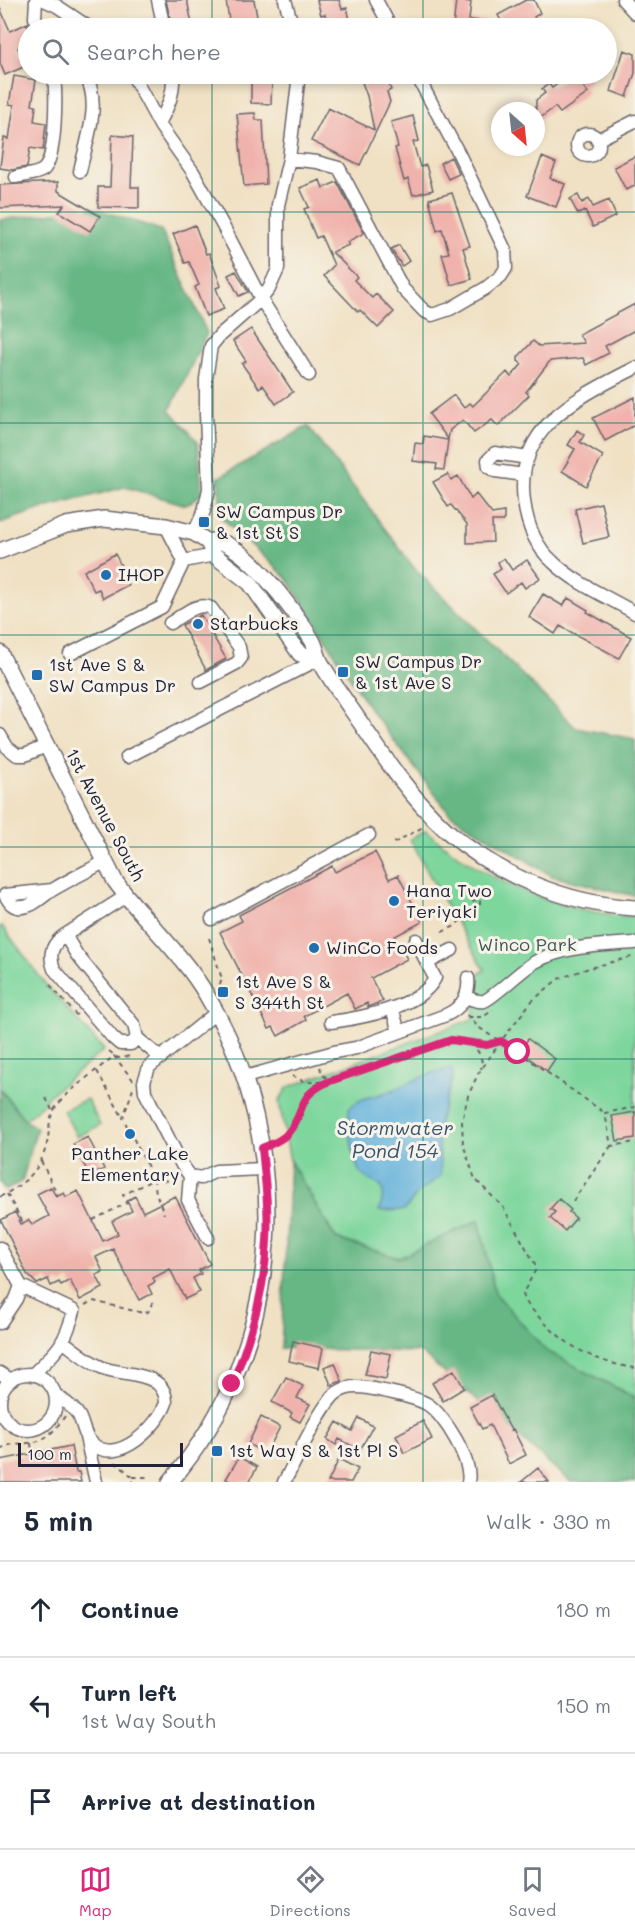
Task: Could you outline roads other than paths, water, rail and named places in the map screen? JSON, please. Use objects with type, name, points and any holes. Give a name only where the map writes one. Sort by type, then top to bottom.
[{"type":"main road","points":[[0,551],[45,532],[104,519],[166,526],[194,533],[211,549],[218,540],[232,548],[274,584],[314,643],[319,659],[358,720],[387,760],[418,800],[466,847],[487,861],[528,882],[583,899],[635,908]]},
{"type":"main road","name":"1st Avenue South","points":[[0,653],[104,862],[126,896],[185,963],[217,1012],[245,1077],[257,1120],[264,1169],[267,1242],[255,1322],[232,1384],[218,1412],[174,1481]]},
{"type":"street","points":[[35,18],[36,0]]},
{"type":"street","points":[[44,0],[75,18]]},
{"type":"street","points":[[158,0],[162,18]]},
{"type":"street","points":[[285,0],[290,18]]},
{"type":"street","points":[[376,0],[386,18]]},
{"type":"street","points":[[623,0],[635,13]]},
{"type":"street","points":[[16,177],[36,173],[44,169],[50,160],[54,84]]},
{"type":"street","points":[[80,171],[90,125],[93,96],[90,84]]},
{"type":"street","points":[[138,84],[159,123],[198,181],[261,299],[309,375]]},
{"type":"street","points":[[159,123],[170,104],[174,84]]},
{"type":"street","points":[[194,533],[204,511],[209,489],[206,379],[211,346],[220,335],[261,299],[269,289],[278,268],[278,205],[289,159],[298,84]]},
{"type":"street","points":[[289,159],[317,162],[339,168],[403,289],[424,311],[432,315],[450,309],[486,288],[501,276],[506,268],[506,250],[421,84]]},
{"type":"street","points":[[597,140],[635,121]]},
{"type":"street","points":[[635,368],[587,393],[557,414],[538,436],[526,467],[523,496],[526,519],[543,551],[564,571],[635,613]]},
{"type":"street","points":[[166,526],[184,561]]},
{"type":"street","points":[[70,654],[162,607],[184,561],[211,549]]},
{"type":"street","points":[[170,622],[198,606],[205,605],[211,608],[239,647],[241,658],[237,663],[201,682]]},
{"type":"street","points":[[127,757],[319,659]]},
{"type":"street","points":[[0,735],[7,747],[17,755],[25,756],[46,746]]},
{"type":"street","points":[[212,919],[369,836]]},
{"type":"street","points":[[52,890],[104,862]]},
{"type":"street","points":[[126,896],[56,942],[51,957],[54,969],[117,1042],[127,1045],[137,1038]]},
{"type":"street","points":[[65,935],[77,955],[134,1025],[137,1038],[161,1058]]},
{"type":"street","points":[[331,1022],[362,1018],[392,1008],[429,989],[435,978],[416,940]]},
{"type":"street","points":[[463,1001],[487,999],[515,975],[546,957],[585,948],[635,943]]},
{"type":"street","points":[[427,963],[452,950]]},
{"type":"street","points":[[245,1077],[356,1048],[446,1015],[463,1001],[469,986],[468,978]]},
{"type":"street","points":[[392,1008],[399,1032]]},
{"type":"street","points":[[208,1239],[189,1200],[190,1176],[176,1154],[144,1087],[146,1072],[217,1012]]},
{"type":"street","points":[[190,1176],[198,1179],[216,1171],[264,1169]]},
{"type":"street","points":[[0,1248],[21,1286],[74,1311],[64,1342],[32,1375]]},
{"type":"street","points":[[0,1323],[16,1299],[21,1286]]},
{"type":"street","points":[[64,1342],[104,1368],[145,1376],[153,1380],[162,1389],[166,1398],[157,1421],[141,1437],[128,1444],[116,1449],[104,1450],[93,1445],[86,1436]]},
{"type":"street","points":[[0,1373],[11,1380]]},
{"type":"street","points":[[55,1394],[56,1405],[52,1417],[39,1428],[26,1430],[3,1422],[1,1396],[6,1385],[11,1380],[25,1375],[45,1380],[55,1394],[75,1410],[80,1418],[96,1482]]},
{"type":"street","points":[[284,1482],[323,1410],[335,1395],[346,1389],[359,1387],[425,1403],[443,1420],[468,1466],[468,1482]]},
{"type":"water","name":"Stormwater Pond 154","points":[[445,1070],[452,1070],[454,1074],[439,1121],[441,1176],[418,1193],[405,1210],[379,1211],[383,1191],[358,1168],[351,1138],[349,1108],[363,1099]]},
{"type":"place","name":"SW Campus Dr & 1st St S","points":[[204,522]]},
{"type":"place","name":"IHOP","points":[[106,575]]},
{"type":"place","name":"Starbucks","points":[[198,624]]},
{"type":"place","name":"SW Campus Dr & 1st Ave S","points":[[343,672]]},
{"type":"place","name":"1st Ave S & SW Campus Dr","points":[[37,675]]},
{"type":"place","name":"Hana Two Teriyaki","points":[[394,901]]},
{"type":"place","name":"WinCo Foods","points":[[314,948]]},
{"type":"place","name":"1st Ave S & S 344th St","points":[[223,992]]},
{"type":"place","name":"Panther Lake Elementary","points":[[130,1134]]},
{"type":"place","name":"1st Way S & 1st Pl S","points":[[217,1451]]},
{"type":"park label","name":"Winco Park","points":[[527,945]]}]
